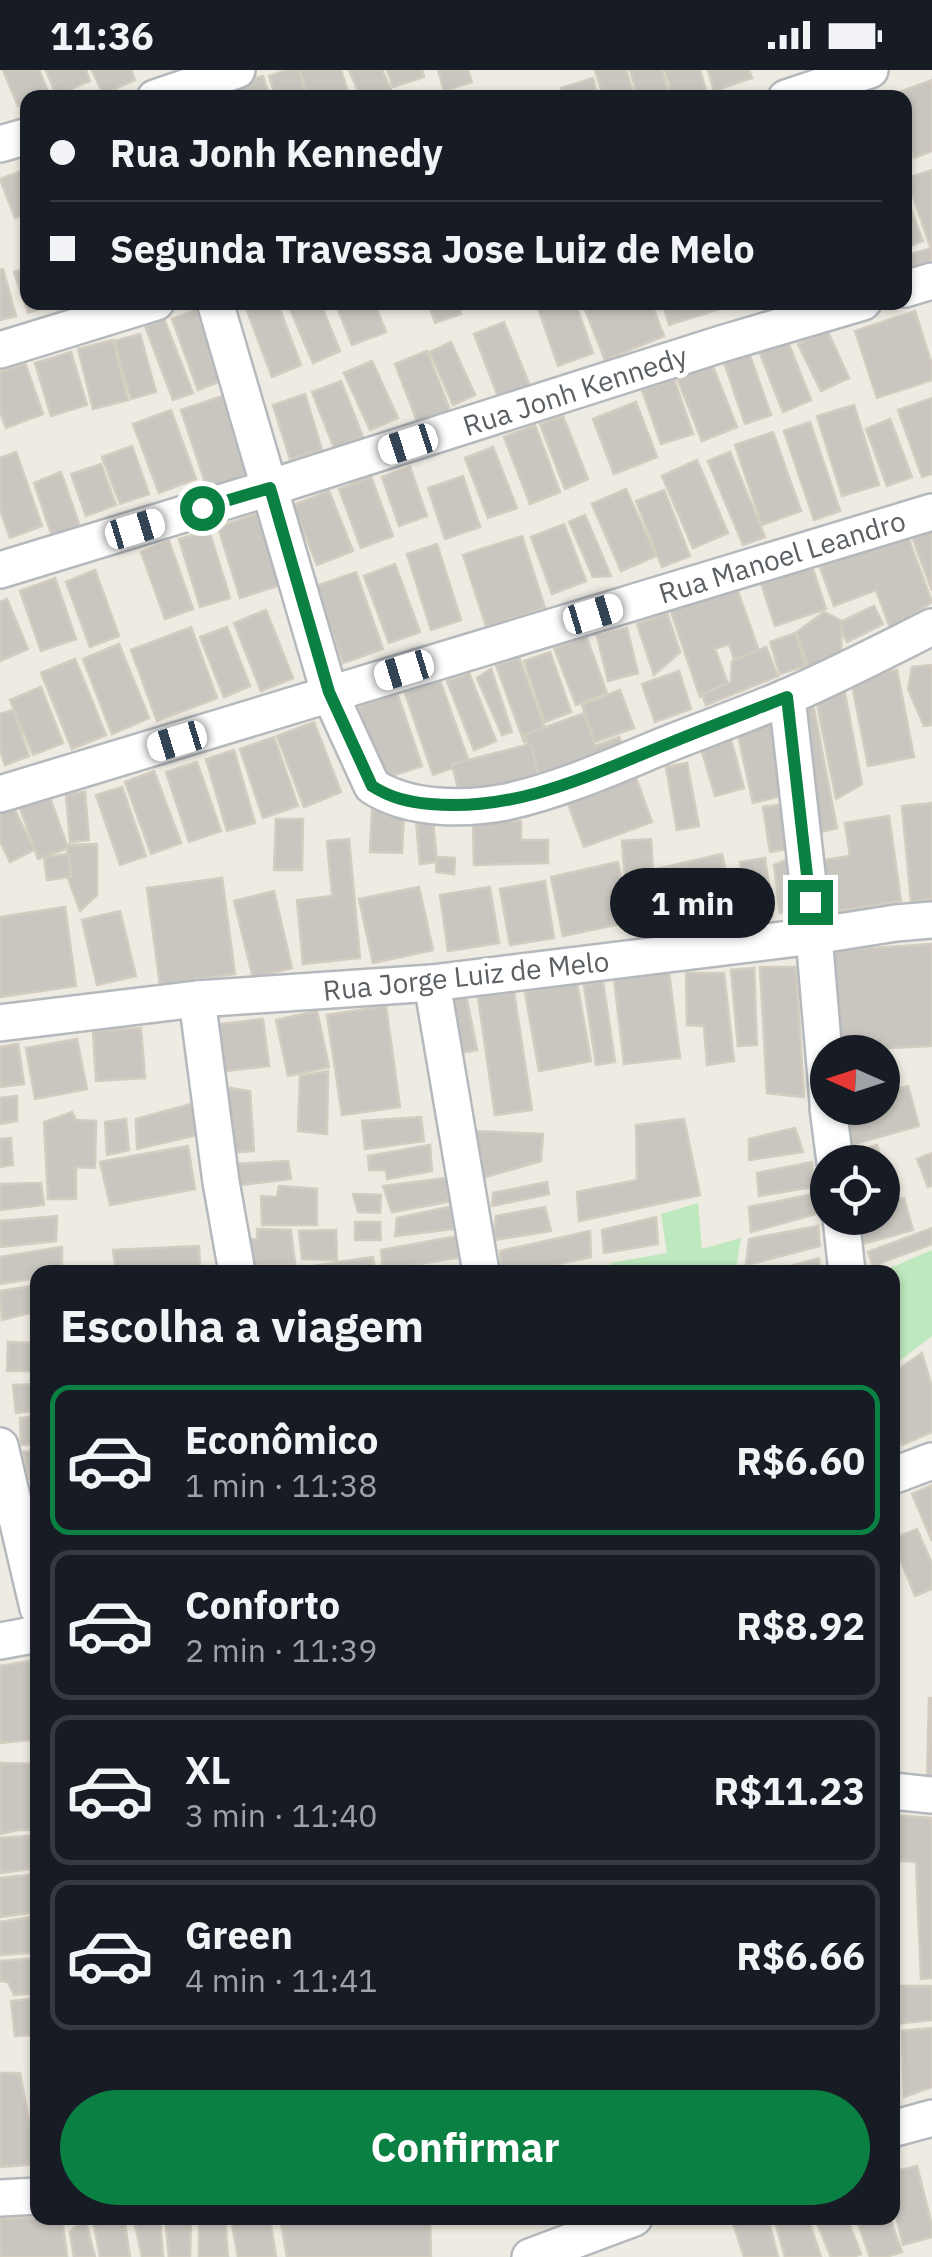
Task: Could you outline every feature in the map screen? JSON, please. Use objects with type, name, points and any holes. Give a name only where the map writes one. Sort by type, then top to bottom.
[{"type":"street","points":[[177,90],[238,70]]},
{"type":"street","points":[[810,90],[870,70]]},
{"type":"street","points":[[0,350],[130,310]]},
{"type":"street","points":[[217,310],[329,692],[372,786],[384,793],[406,802],[449,806],[508,802],[574,782],[787,697],[932,627]]},
{"type":"street","name":"Rua Jonh Kennedy","points":[[0,570],[837,310]]},
{"type":"street","name":"Rua Manoel Leandro","points":[[0,794],[932,512]]},
{"type":"street","points":[[787,697],[822,1035]]},
{"type":"street","name":"Rua Jorge Luiz de Melo","points":[[0,1023],[197,1000],[432,983],[932,920]]},
{"type":"street","points":[[432,983],[480,1265]]},
{"type":"street","points":[[197,1000],[236,1265]]},
{"type":"street","points":[[843,1235],[846,1265]]},
{"type":"street","points":[[0,1446],[30,1574]]},
{"type":"street","points":[[900,1473],[932,1462]]},
{"type":"street","points":[[0,1641],[30,1635]]},
{"type":"street","points":[[900,1792],[932,1795]]},
{"type":"street","points":[[900,2127],[932,2118]]},
{"type":"street","points":[[0,2198],[30,2196]]},
{"type":"street","points":[[530,2257],[612,2230]]},
{"type":"green space","points":[[698,1203],[702,1249],[741,1238],[737,1265],[611,1265],[667,1253],[661,1214]]},
{"type":"green space","points":[[932,1250],[932,1336],[900,1361],[900,1265]]},
{"type":"building","points":[[3,70],[39,70],[47,90],[20,90],[18,106]]},
{"type":"building","points":[[46,70],[86,70],[90,81],[68,90],[54,90]]},
{"type":"building","points":[[92,70],[131,70],[135,80],[112,90],[101,90]]},
{"type":"building","points":[[299,70],[305,90],[273,90],[269,76]]},
{"type":"building","points":[[300,70],[341,70],[347,90],[306,90]]},
{"type":"building","points":[[349,70],[382,70],[391,90],[358,90]]},
{"type":"building","points":[[387,70],[422,70],[424,77],[393,87]]},
{"type":"building","points":[[438,70],[468,70],[472,82],[444,90]]},
{"type":"building","points":[[626,70],[632,90],[601,90],[595,71]]},
{"type":"building","points":[[630,70],[662,70],[668,90],[636,90]]},
{"type":"building","points":[[665,70],[700,70],[706,90],[671,90]]},
{"type":"building","points":[[708,70],[749,70],[752,78],[714,90]]},
{"type":"building","points":[[263,76],[267,90],[230,90],[229,86]]},
{"type":"building","points":[[593,78],[596,90],[562,90]]},
{"type":"building","points":[[932,80],[932,151],[914,158],[912,90],[905,90]]},
{"type":"building","points":[[932,170],[932,249],[912,193],[912,176]]},
{"type":"building","points":[[20,172],[20,216],[15,218],[0,179]]},
{"type":"building","points":[[912,213],[923,241],[912,245]]},
{"type":"building","points":[[932,248],[932,261],[912,268],[912,254]]},
{"type":"building","points":[[3,269],[16,316],[0,320],[0,270]]},
{"type":"building","points":[[196,310],[223,380],[198,390],[172,319]]},
{"type":"building","points":[[247,310],[280,310],[301,365],[272,377]]},
{"type":"building","points":[[290,310],[323,310],[340,351],[313,363]]},
{"type":"building","points":[[338,310],[377,310],[386,332],[352,345]]},
{"type":"building","points":[[431,310],[460,310],[461,314],[435,323]]},
{"type":"building","points":[[539,310],[578,310],[593,353],[558,366]]},
{"type":"building","points":[[585,310],[654,310],[664,336],[605,360]]},
{"type":"building","points":[[664,310],[716,310],[669,325]]},
{"type":"building","points":[[915,311],[932,365],[932,380],[877,398],[855,331]]},
{"type":"building","points":[[164,319],[193,393],[173,400],[145,326]]},
{"type":"building","points":[[504,322],[530,386],[499,399],[474,334]]},
{"type":"building","points":[[827,330],[849,378],[821,391],[798,344]]},
{"type":"building","points":[[140,334],[156,392],[131,399],[114,341]]},
{"type":"building","points":[[787,339],[811,400],[783,412],[759,351]]},
{"type":"building","points":[[113,340],[128,400],[93,409],[78,349]]},
{"type":"building","points":[[451,342],[475,395],[453,405],[430,352]]},
{"type":"building","points":[[427,351],[451,413],[419,426],[395,364]]},
{"type":"building","points":[[71,352],[87,405],[51,416],[35,363]]},
{"type":"building","points":[[749,353],[771,415],[745,424],[724,362]]},
{"type":"building","points":[[372,361],[398,418],[370,430],[344,373]]},
{"type":"building","points":[[25,363],[43,414],[6,428],[0,412],[0,372]]},
{"type":"building","points":[[712,364],[737,427],[702,441],[677,378]]},
{"type":"building","points":[[674,379],[693,434],[661,444],[642,390]]},
{"type":"building","points":[[341,381],[363,437],[334,448],[312,392]]},
{"type":"building","points":[[231,393],[257,471],[207,488],[181,410]]},
{"type":"building","points":[[305,394],[322,450],[290,459],[273,405]]},
{"type":"building","points":[[932,398],[932,474],[922,477],[898,410]]},
{"type":"building","points":[[636,402],[657,457],[614,474],[593,419]]},
{"type":"building","points":[[854,405],[879,485],[842,496],[817,416]]},
{"type":"building","points":[[171,410],[196,479],[159,493],[133,424]]},
{"type":"building","points":[[563,416],[588,479],[565,489],[540,424]]},
{"type":"building","points":[[890,419],[912,477],[887,486],[866,429]]},
{"type":"building","points":[[810,422],[840,511],[814,520],[784,431]]},
{"type":"building","points":[[535,425],[560,492],[530,504],[504,437]]},
{"type":"building","points":[[773,432],[801,511],[762,525],[735,445]]},
{"type":"building","points":[[132,446],[149,494],[120,504],[102,457]]},
{"type":"building","points":[[493,447],[517,508],[488,518],[465,458]]},
{"type":"building","points":[[16,452],[42,526],[10,538],[0,510],[0,458]]},
{"type":"building","points":[[730,452],[765,537],[743,545],[708,461]]},
{"type":"building","points":[[697,460],[728,533],[693,548],[662,476]]},
{"type":"building","points":[[101,464],[116,505],[86,516],[71,474]]},
{"type":"building","points":[[410,467],[427,516],[399,526],[382,477]]},
{"type":"building","points":[[61,472],[80,527],[52,536],[34,483]]},
{"type":"building","points":[[463,476],[480,527],[445,539],[428,488]]},
{"type":"building","points":[[371,477],[393,536],[361,548],[339,489]]},
{"type":"building","points":[[626,489],[656,556],[621,571],[592,504]]},
{"type":"building","points":[[664,490],[690,556],[662,567],[636,501]]},
{"type":"building","points":[[329,491],[353,551],[317,565],[293,505]]},
{"type":"building","points":[[258,513],[281,585],[240,598],[218,527]]},
{"type":"building","points":[[585,515],[611,576],[593,577],[569,522]]},
{"type":"building","points":[[932,523],[932,591],[910,531]]},
{"type":"building","points":[[564,524],[586,581],[552,594],[531,537]]},
{"type":"building","points":[[209,530],[230,598],[200,607],[179,539]]},
{"type":"building","points":[[907,534],[932,602],[891,630],[876,590],[834,606],[820,567]]},
{"type":"building","points":[[522,536],[545,608],[486,626],[463,555]]},
{"type":"building","points":[[169,541],[193,609],[165,619],[141,552]]},
{"type":"building","points":[[437,544],[461,620],[431,630],[407,554]]},
{"type":"building","points":[[811,563],[826,609],[775,626],[760,580]]},
{"type":"building","points":[[395,564],[420,632],[389,643],[364,576]]},
{"type":"building","points":[[95,570],[119,636],[90,647],[66,582]]},
{"type":"building","points":[[356,572],[383,649],[343,663],[316,586]]},
{"type":"building","points":[[55,578],[76,639],[41,651],[20,591]]},
{"type":"building","points":[[736,586],[759,651],[734,659],[729,644],[715,649],[729,687],[700,697],[670,609]]},
{"type":"building","points":[[7,599],[28,649],[0,661],[0,602]]},
{"type":"building","points":[[874,606],[883,624],[847,642],[838,623]]},
{"type":"building","points":[[266,610],[293,678],[261,691],[234,623]]},
{"type":"building","points":[[824,612],[842,621],[841,656],[808,667],[797,632]]},
{"type":"building","points":[[667,613],[680,652],[654,675],[637,624]]},
{"type":"building","points":[[191,627],[217,698],[157,721],[131,650]]},
{"type":"building","points":[[227,627],[250,686],[224,697],[200,637]]},
{"type":"building","points":[[627,628],[638,673],[608,681],[597,636]]},
{"type":"building","points":[[795,633],[806,666],[780,674],[770,642]]},
{"type":"building","points":[[586,636],[607,693],[576,705],[554,648]]},
{"type":"building","points":[[119,644],[149,718],[112,734],[83,659]]},
{"type":"building","points":[[766,647],[778,676],[706,705],[702,694],[731,682],[732,661]]},
{"type":"building","points":[[550,652],[571,712],[545,722],[524,661]]},
{"type":"building","points":[[519,657],[547,734],[524,742],[496,665]]},
{"type":"building","points":[[75,659],[106,735],[72,749],[41,673]]},
{"type":"building","points":[[932,665],[932,725],[924,726],[908,689],[912,667]]},
{"type":"building","points":[[491,669],[512,732],[502,735],[477,678]]},
{"type":"building","points":[[897,670],[914,757],[868,766],[851,679]]},
{"type":"building","points":[[679,671],[691,709],[655,722],[642,684]]},
{"type":"building","points":[[469,673],[496,741],[474,750],[447,681]]},
{"type":"building","points":[[439,678],[469,762],[433,775],[404,690]]},
{"type":"building","points":[[41,687],[63,743],[33,755],[10,700]]},
{"type":"building","points":[[844,688],[862,784],[836,799],[815,694]]},
{"type":"building","points":[[620,690],[634,728],[595,742],[582,705]]},
{"type":"building","points":[[397,693],[422,766],[382,779],[358,706]]},
{"type":"building","points":[[813,704],[837,828],[817,833],[793,707]]},
{"type":"building","points":[[13,710],[29,756],[5,765],[0,750],[0,714]]},
{"type":"building","points":[[584,713],[595,746],[619,737],[624,750],[540,781],[524,735]]},
{"type":"building","points":[[772,717],[789,794],[753,803],[736,726]]},
{"type":"building","points":[[314,722],[341,792],[304,807],[277,736]]},
{"type":"building","points":[[729,732],[744,788],[715,796],[699,741]]},
{"type":"building","points":[[274,737],[298,806],[263,818],[240,749]]},
{"type":"building","points":[[531,744],[539,777],[460,797],[452,764]]},
{"type":"building","points":[[234,750],[255,823],[227,831],[206,759]]},
{"type":"building","points":[[197,762],[221,831],[189,842],[166,772]]},
{"type":"building","points":[[687,763],[699,826],[677,830],[666,767]]},
{"type":"building","points":[[154,771],[181,843],[151,854],[125,782]]},
{"type":"building","points":[[635,775],[652,822],[584,847],[567,801]]},
{"type":"building","points":[[122,787],[146,856],[120,865],[96,795]]},
{"type":"building","points":[[85,792],[89,840],[70,842],[66,794]]},
{"type":"building","points":[[49,795],[68,848],[38,859],[19,805]]},
{"type":"building","points":[[932,803],[932,899],[911,902],[902,806]]},
{"type":"building","points":[[787,804],[793,848],[770,852],[763,807]]},
{"type":"building","points":[[13,806],[34,850],[10,862],[0,841],[0,813]]},
{"type":"building","points":[[372,810],[404,812],[402,853],[370,852]]},
{"type":"building","points":[[889,816],[901,901],[825,913],[817,861],[850,856],[845,823]]},
{"type":"building","points":[[276,819],[303,819],[302,870],[274,870]]},
{"type":"building","points":[[433,820],[437,862],[420,864],[416,822]]},
{"type":"building","points":[[521,821],[521,840],[548,840],[548,863],[474,865],[473,822]]},
{"type":"building","points":[[349,839],[360,958],[303,964],[297,900],[332,896],[327,841]]},
{"type":"building","points":[[651,839],[657,932],[629,934],[622,841]]},
{"type":"building","points":[[97,844],[97,895],[80,911],[68,878],[67,845]]},
{"type":"building","points":[[69,854],[71,877],[47,880],[44,857]]},
{"type":"building","points":[[722,854],[736,914],[671,929],[657,869]]},
{"type":"building","points":[[437,857],[455,858],[454,874],[436,872]]},
{"type":"building","points":[[793,857],[799,910],[780,913],[774,865]]},
{"type":"building","points":[[765,858],[772,907],[747,911],[740,862]]},
{"type":"building","points":[[618,862],[630,922],[563,936],[551,877]]},
{"type":"building","points":[[222,878],[235,974],[160,985],[147,888]]},
{"type":"building","points":[[545,881],[554,938],[510,945],[500,889]]},
{"type":"building","points":[[419,887],[433,950],[373,963],[359,899]]},
{"type":"building","points":[[490,887],[499,943],[448,951],[440,895]]},
{"type":"building","points":[[274,891],[292,968],[253,978],[234,901]]},
{"type":"building","points":[[65,907],[76,986],[0,997],[0,917]]},
{"type":"building","points":[[120,911],[136,976],[97,985],[82,920]]},
{"type":"building","points":[[932,944],[932,1046],[900,1048],[900,1035],[832,1035],[828,951]]},
{"type":"building","points":[[760,967],[796,967],[804,1097],[767,1093]]},
{"type":"building","points":[[754,968],[757,1045],[738,1046],[731,970]]},
{"type":"building","points":[[669,972],[680,1058],[624,1064],[614,978]]},
{"type":"building","points":[[686,973],[724,973],[734,1061],[707,1065],[704,1026],[687,1025]]},
{"type":"building","points":[[603,982],[615,1062],[596,1065],[584,985]]},
{"type":"building","points":[[577,983],[591,1061],[539,1071],[525,992]]},
{"type":"building","points":[[514,992],[532,1110],[495,1115],[478,997]]},
{"type":"building","points":[[466,995],[477,1050],[454,1054],[443,1000]]},
{"type":"building","points":[[386,1006],[400,1107],[342,1115],[327,1015]]},
{"type":"building","points":[[317,1011],[329,1067],[288,1076],[276,1020]]},
{"type":"building","points":[[263,1019],[269,1066],[217,1072],[212,1025]]},
{"type":"building","points":[[141,1028],[145,1078],[96,1081],[93,1031]]},
{"type":"building","points":[[77,1039],[87,1089],[35,1099],[26,1048]]},
{"type":"building","points":[[18,1044],[24,1084],[0,1087],[0,1047]]},
{"type":"building","points":[[328,1071],[327,1134],[298,1131],[300,1076]]},
{"type":"building","points":[[217,1086],[250,1091],[254,1151],[226,1153]]},
{"type":"building","points":[[908,1086],[919,1126],[847,1145],[841,1125],[900,1125],[900,1088]]},
{"type":"building","points":[[17,1096],[17,1121],[0,1124],[0,1098]]},
{"type":"building","points":[[191,1104],[197,1135],[137,1149],[136,1119]]},
{"type":"building","points":[[72,1112],[76,1120],[96,1121],[95,1168],[76,1167],[76,1199],[48,1199],[44,1122]]},
{"type":"building","points":[[421,1117],[424,1141],[365,1149],[362,1121]]},
{"type":"building","points":[[126,1119],[129,1150],[107,1155],[105,1122]]},
{"type":"building","points":[[684,1119],[700,1195],[579,1221],[577,1192],[637,1180],[636,1125]]},
{"type":"building","points":[[795,1128],[803,1152],[749,1160],[749,1139]]},
{"type":"building","points":[[473,1131],[543,1134],[541,1161],[479,1179]]},
{"type":"building","points":[[11,1138],[13,1165],[0,1167],[0,1139]]},
{"type":"building","points":[[430,1145],[432,1171],[387,1179],[386,1170],[369,1170],[368,1156]]},
{"type":"building","points":[[188,1146],[195,1189],[110,1205],[100,1162]]},
{"type":"building","points":[[932,1153],[932,1185],[928,1187],[917,1159]]},
{"type":"building","points":[[288,1161],[291,1179],[241,1185],[236,1164]]},
{"type":"building","points":[[810,1162],[810,1188],[759,1196],[757,1173]]},
{"type":"building","points":[[447,1178],[448,1202],[392,1212],[383,1186]]},
{"type":"building","points":[[547,1182],[549,1194],[492,1206],[493,1193]]},
{"type":"building","points":[[41,1183],[44,1205],[0,1210],[0,1184]]},
{"type":"building","points":[[279,1186],[317,1189],[317,1225],[262,1225],[261,1196],[277,1197]]},
{"type":"building","points":[[353,1194],[381,1195],[380,1213],[358,1212]]},
{"type":"building","points":[[810,1195],[810,1216],[751,1232],[749,1207]]},
{"type":"building","points":[[904,1198],[913,1230],[900,1234],[900,1199]]},
{"type":"building","points":[[453,1206],[454,1229],[395,1236],[397,1218]]},
{"type":"building","points":[[545,1207],[551,1231],[494,1240],[496,1216]]},
{"type":"building","points":[[57,1216],[56,1241],[0,1247],[0,1221]]},
{"type":"building","points":[[656,1217],[658,1244],[604,1253],[602,1230]]},
{"type":"building","points":[[355,1222],[380,1222],[381,1240],[355,1240]]},
{"type":"building","points":[[810,1228],[810,1235],[819,1235],[820,1246],[746,1265],[749,1239]]},
{"type":"building","points":[[932,1228],[932,1244],[876,1265],[868,1252]]},
{"type":"building","points":[[257,1229],[291,1230],[295,1264],[244,1265],[241,1240],[257,1239]]},
{"type":"building","points":[[336,1230],[337,1260],[302,1259],[299,1231]]},
{"type":"building","points":[[590,1231],[591,1257],[553,1265],[501,1265],[500,1251]]},
{"type":"building","points":[[463,1235],[462,1257],[413,1265],[382,1265],[381,1250]]},
{"type":"building","points":[[861,1235],[895,1235],[863,1244]]},
{"type":"building","points":[[199,1246],[200,1265],[115,1265],[113,1250]]},
{"type":"building","points":[[62,1247],[62,1265],[30,1265],[30,1279],[0,1284],[0,1257]]},
{"type":"building","points":[[373,1257],[374,1265],[320,1265]]},
{"type":"building","points":[[819,1258],[820,1265],[794,1265]]},
{"type":"building","points":[[30,1286],[30,1313],[2,1320],[0,1291]]},
{"type":"building","points":[[8,1342],[30,1343],[30,1371],[7,1371]]},
{"type":"building","points":[[922,1353],[932,1387],[932,1432],[902,1445],[900,1439],[900,1368]]},
{"type":"building","points":[[30,1384],[30,1411],[16,1413],[13,1385]]},
{"type":"building","points":[[30,1417],[30,1444],[21,1445],[20,1418]]},
{"type":"building","points":[[23,1452],[30,1452],[30,1479],[29,1479]]},
{"type":"building","points":[[932,1485],[932,1541],[912,1494]]},
{"type":"building","points":[[917,1529],[932,1564],[932,1589],[915,1596],[900,1559],[900,1536]]},
{"type":"building","points":[[30,1661],[30,1740],[0,1743],[0,1666]]},
{"type":"building","points":[[932,1698],[932,1780],[927,1780]]},
{"type":"building","points":[[0,1763],[30,1764],[30,1830],[0,1834]]},
{"type":"building","points":[[900,1816],[932,1818],[932,1978],[921,1979],[916,1862],[900,1861]]},
{"type":"building","points":[[30,1836],[30,1869],[0,1873],[0,1838]]},
{"type":"building","points":[[30,1875],[30,1913],[0,1917],[0,1878]]},
{"type":"building","points":[[30,1917],[30,1953],[0,1955],[0,1922]]},
{"type":"building","points":[[30,1959],[30,1994],[14,1995],[8,1982],[0,1981],[0,1961]]},
{"type":"building","points":[[901,1986],[932,1986],[932,2020],[901,2023]]},
{"type":"building","points":[[30,1999],[30,2035],[15,2036],[11,2001]]},
{"type":"building","points":[[932,2028],[932,2087],[904,2097],[902,2031]]},
{"type":"building","points":[[0,2073],[20,2073],[30,2127],[30,2165],[0,2167]]},
{"type":"building","points":[[917,2166],[932,2226],[932,2237],[903,2245],[898,2225],[900,2170]]},
{"type":"building","points":[[0,2218],[30,2218],[30,2225],[63,2225],[67,2257],[0,2257]]},
{"type":"building","points":[[78,2225],[87,2225],[95,2257],[74,2257],[70,2232]]},
{"type":"building","points":[[94,2225],[125,2225],[130,2257],[100,2257]]},
{"type":"building","points":[[135,2225],[161,2225],[163,2257],[142,2257]]},
{"type":"building","points":[[166,2225],[191,2225],[190,2257],[169,2257]]},
{"type":"building","points":[[199,2225],[226,2225],[228,2257],[199,2257]]},
{"type":"building","points":[[232,2225],[271,2225],[276,2257],[238,2257]]},
{"type":"building","points":[[281,2225],[430,2225],[431,2257],[287,2257]]},
{"type":"building","points":[[770,2225],[778,2257],[744,2257],[734,2226]]},
{"type":"building","points":[[776,2225],[810,2225],[821,2257],[785,2257]]},
{"type":"building","points":[[818,2225],[850,2225],[861,2254],[831,2257]]},
{"type":"building","points":[[859,2225],[892,2225],[902,2252],[870,2257]]},
{"type":"route","points":[[202,508],[270,488],[329,692],[372,786],[406,802],[449,806],[508,802],[574,782],[787,697],[810,902]]}]
